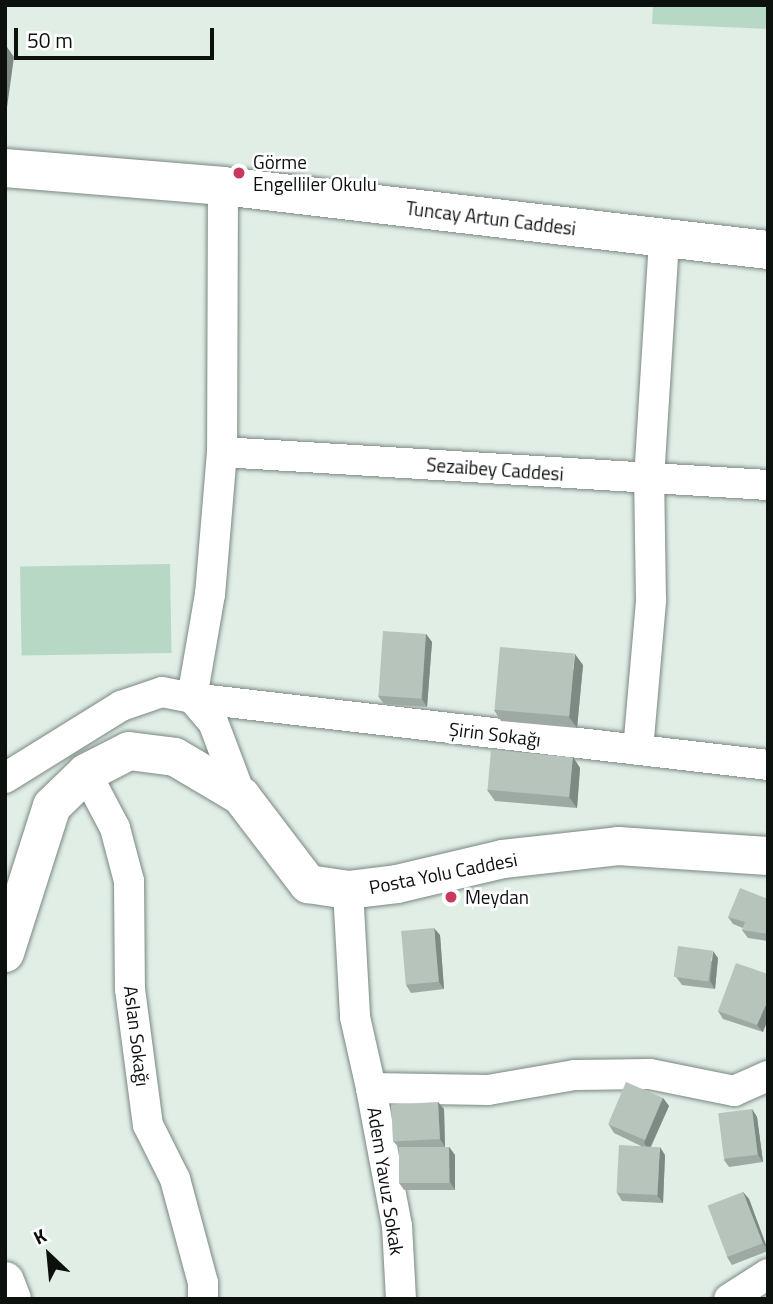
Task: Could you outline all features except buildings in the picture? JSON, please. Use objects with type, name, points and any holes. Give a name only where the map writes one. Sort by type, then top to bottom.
[{"type":"street","name":"Tuncay Artun Caddesi","points":[[5,168],[223,186],[768,250]]},
{"type":"street","points":[[223,186],[222,452],[209,594],[192,698],[213,722],[241,796]]},
{"type":"street","points":[[638,750],[651,600],[649,479],[664,239]]},
{"type":"street","name":"Sezaibey Caddesi","points":[[222,452],[768,485]]},
{"type":"street","name":"Şirin Sokağı","points":[[5,778],[121,706],[162,692],[222,703],[768,765]]},
{"type":"street","name":"Posta Yolu Caddesi","points":[[5,953],[51,806],[86,772],[129,751],[175,757],[241,796],[307,884],[348,890],[397,884],[503,859],[618,846],[768,856]]},
{"type":"street","name":"Aslan Sokağı","points":[[86,772],[115,828],[129,881],[130,989],[148,1125],[175,1180],[203,1283],[203,1299]]},
{"type":"street","points":[[348,890],[355,1017],[370,1088]]},
{"type":"street","name":"Adem Yavuz Sokak","points":[[401,1299],[397,1226],[370,1088],[488,1090],[575,1075],[650,1074],[734,1091],[768,1076]]},
{"type":"street","points":[[729,1299],[768,1274]]},
{"type":"street","points":[[5,1281],[12,1299]]},
{"type":"green space","points":[[653,5],[768,5],[768,29],[652,24]]},
{"type":"green space","points":[[170,564],[172,653],[22,656],[20,567]]},
{"type":"place","name":"Görme Engelliler Okulu","points":[[239,173]]},
{"type":"place","name":"Meydan","points":[[451,897]]}]
